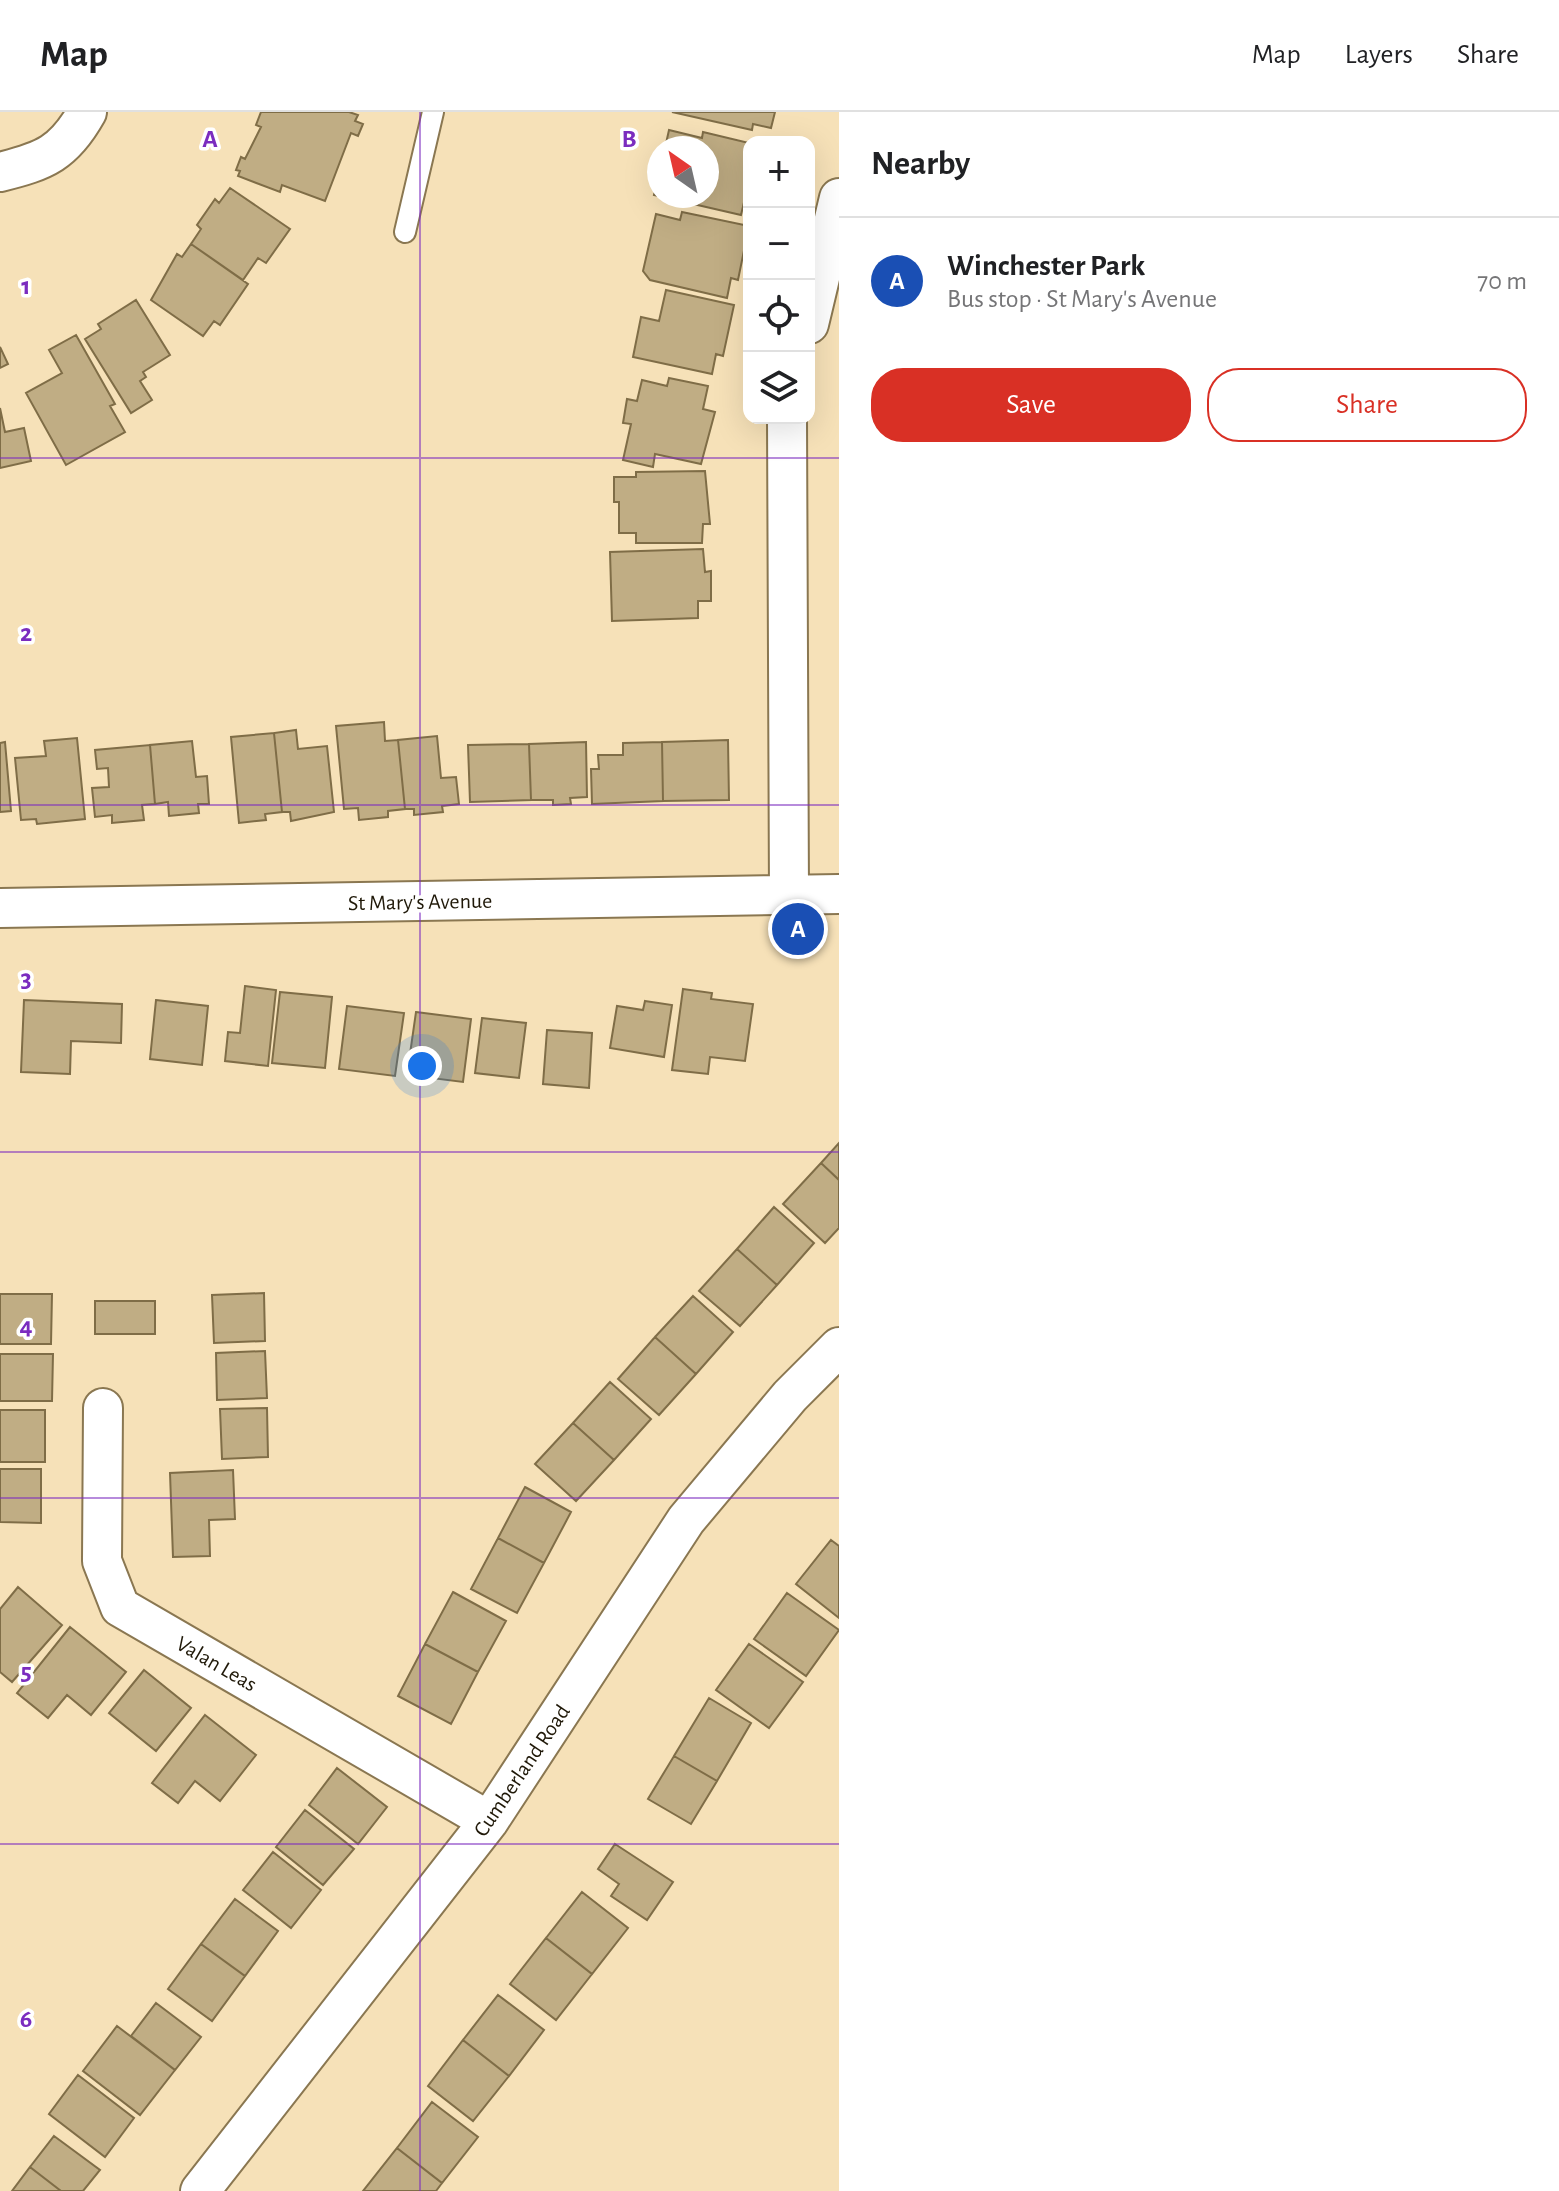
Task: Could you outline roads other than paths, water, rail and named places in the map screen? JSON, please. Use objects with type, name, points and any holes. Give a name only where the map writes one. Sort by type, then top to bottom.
[{"type":"street","points":[[0,172],[36,163],[72,139],[87,112]]},
{"type":"street","points":[[815,299],[839,198]]},
{"type":"street","points":[[787,424],[789,895]]},
{"type":"street","name":"St Mary's Avenue","points":[[0,908],[839,894]]},
{"type":"street","name":"Cumberland Road","points":[[200,2191],[489,1821],[686,1520],[790,1396],[839,1347]]},
{"type":"street","name":"Valan Leas","points":[[103,1408],[102,1561],[120,1607],[489,1821]]},
{"type":"lane","points":[[405,232],[433,112]]},
{"type":"place","name":"Winchester Park","points":[[798,929]]}]
